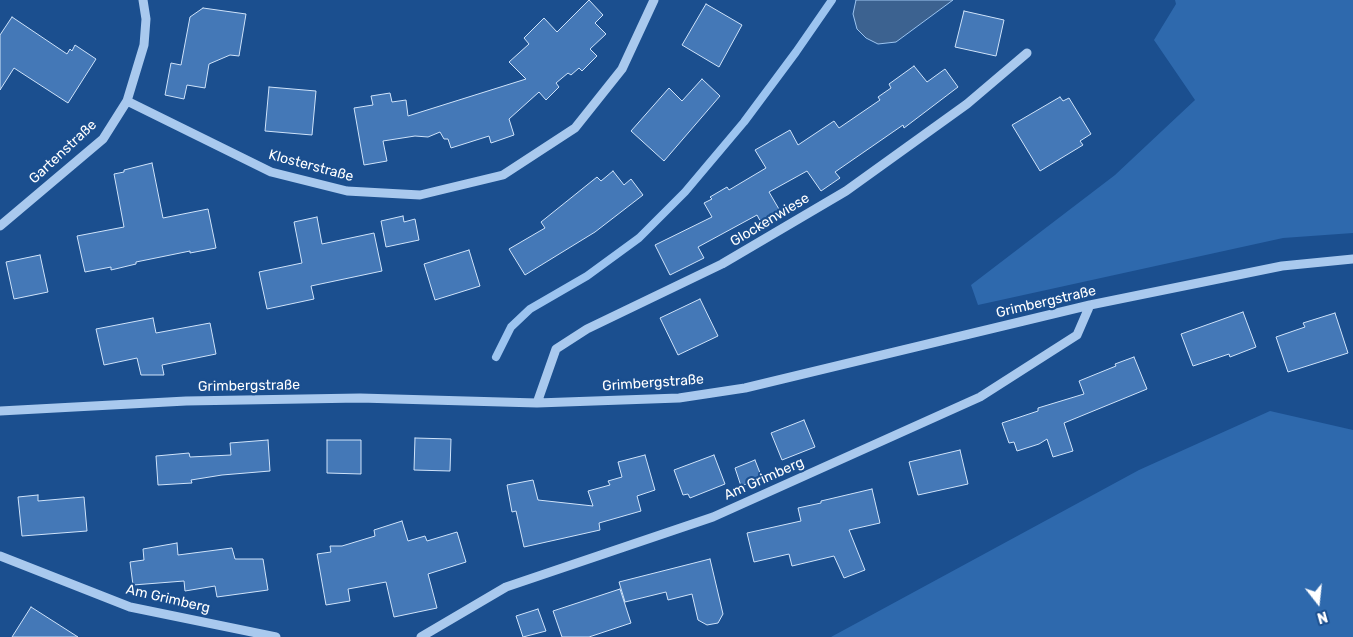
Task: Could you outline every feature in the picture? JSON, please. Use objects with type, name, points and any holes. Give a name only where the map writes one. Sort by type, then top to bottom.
[{"type":"street","name":"Gartenstraße","points":[[0,226],[102,138],[126,101],[144,45],[146,19],[143,0]]},
{"type":"street","name":"Klosterstraße","points":[[126,101],[271,172],[347,192],[420,195],[504,175],[575,128],[622,68],[654,0]]},
{"type":"street","name":"Glockenwiese","points":[[538,403],[556,349],[587,329],[722,264],[846,192],[967,104],[1027,53]]},
{"type":"street","name":"Grimbergstraße","points":[[0,411],[186,401],[360,398],[538,403],[679,398],[746,388],[1090,305],[1282,266],[1353,259]]},
{"type":"street","name":"Am Grimberg","points":[[421,637],[506,587],[713,517],[980,397],[1077,335],[1090,305]]},
{"type":"street","name":"Am Grimberg","points":[[0,556],[130,607],[276,637]]},
{"type":"shaded area","points":[[856,0],[953,0],[896,42],[878,44],[866,38],[857,29],[853,14]]},
{"type":"shaded area","points":[[1175,0],[1353,0],[1353,233],[1283,238],[978,305],[971,285],[1115,175],[1195,100],[1154,40],[1176,4]]},
{"type":"shaded area","points":[[1270,411],[1353,430],[1353,637],[831,637],[1139,470]]},
{"type":"building","points":[[589,0],[603,15],[595,23],[606,34],[590,49],[597,56],[582,71],[579,68],[571,75],[568,73],[556,83],[559,87],[546,100],[539,92],[509,119],[514,135],[491,143],[489,136],[451,148],[448,139],[444,139],[440,132],[428,137],[415,136],[383,141],[387,161],[364,165],[354,108],[373,105],[371,96],[390,93],[392,102],[406,100],[408,116],[526,79],[509,62],[529,44],[524,38],[544,18],[557,32]]},
{"type":"building","points":[[706,4],[742,25],[719,67],[682,45]]},
{"type":"building","points":[[203,8],[246,14],[239,56],[230,55],[209,64],[205,88],[187,85],[184,99],[165,95],[171,63],[181,65],[190,17]]},
{"type":"building","points":[[964,11],[1004,20],[996,56],[955,47]]},
{"type":"building","points":[[12,17],[67,54],[70,49],[72,51],[75,45],[96,59],[68,103],[14,68],[0,90],[0,35]]},
{"type":"building","points":[[914,66],[927,82],[945,69],[958,87],[904,128],[903,125],[835,172],[840,178],[821,191],[807,171],[769,192],[783,216],[763,226],[757,215],[698,247],[704,258],[670,275],[655,245],[712,217],[704,203],[712,199],[710,197],[727,187],[729,190],[766,168],[755,150],[790,130],[798,145],[834,121],[839,128],[880,100],[878,97],[891,88],[889,84]]},
{"type":"building","points":[[702,79],[720,96],[664,161],[631,131],[669,88],[682,101]]},
{"type":"building","points":[[269,87],[316,91],[312,135],[265,131]]},
{"type":"building","points":[[1060,97],[1063,101],[1069,98],[1091,134],[1080,141],[1083,145],[1040,171],[1012,125]]},
{"type":"building","points":[[152,163],[163,218],[208,209],[216,248],[190,253],[190,251],[136,262],[136,264],[111,270],[111,267],[85,272],[77,236],[124,227],[114,174]]},
{"type":"building","points":[[613,171],[624,185],[631,179],[643,195],[595,232],[525,275],[509,249],[545,228],[541,222],[597,177],[601,181]]},
{"type":"building","points":[[403,216],[404,222],[415,219],[419,240],[386,247],[381,221]]},
{"type":"building","points":[[317,217],[322,244],[374,233],[382,271],[311,286],[314,299],[267,309],[259,272],[302,263],[294,222]]},
{"type":"building","points":[[469,250],[480,286],[435,300],[424,264]]},
{"type":"building","points":[[40,255],[48,292],[14,299],[6,262]]},
{"type":"building","points":[[700,299],[718,336],[678,355],[660,318]]},
{"type":"building","points":[[1243,312],[1256,347],[1230,357],[1229,354],[1193,366],[1181,334]]},
{"type":"building","points":[[1335,313],[1348,353],[1288,372],[1276,337],[1305,327],[1303,323]]},
{"type":"building","points":[[153,318],[156,333],[210,323],[216,354],[162,365],[164,375],[141,375],[137,358],[104,365],[96,329]]},
{"type":"building","points":[[1134,357],[1147,389],[1064,423],[1073,451],[1053,457],[1047,439],[1039,444],[1017,451],[1014,442],[1009,443],[1002,423],[1038,411],[1038,408],[1084,394],[1079,381]]},
{"type":"building","points":[[804,420],[815,447],[782,460],[771,433]]},
{"type":"building","points":[[415,438],[451,439],[450,471],[414,470]]},
{"type":"building","points":[[268,440],[270,471],[222,475],[191,480],[192,483],[158,485],[156,456],[189,453],[190,457],[231,455],[230,443]]},
{"type":"building","points":[[327,440],[361,440],[361,474],[327,473]]},
{"type":"building","points":[[960,450],[968,484],[918,495],[909,462]]},
{"type":"building","points":[[645,455],[655,490],[637,496],[641,511],[599,523],[600,530],[524,547],[516,511],[512,512],[507,485],[533,480],[538,500],[593,506],[588,491],[610,485],[608,481],[622,477],[618,462]]},
{"type":"building","points":[[714,455],[725,484],[690,498],[688,494],[683,495],[674,470]]},
{"type":"building","points":[[755,460],[762,478],[741,486],[735,468]]},
{"type":"building","points":[[872,489],[880,523],[849,530],[865,570],[844,578],[834,556],[792,566],[789,554],[754,562],[747,533],[801,521],[798,508]]},
{"type":"building","points":[[38,495],[38,501],[84,497],[87,531],[22,536],[18,497]]},
{"type":"building","points":[[402,521],[408,541],[425,536],[427,541],[457,532],[466,562],[428,574],[437,608],[394,617],[386,582],[348,589],[350,601],[326,605],[317,554],[331,552],[330,546],[342,546],[375,536],[374,530]]},
{"type":"building","points":[[177,543],[178,555],[232,548],[235,559],[263,559],[268,590],[217,597],[215,586],[185,591],[184,581],[133,585],[130,562],[144,560],[143,549]]},
{"type":"building","points":[[710,559],[723,614],[718,623],[707,625],[698,620],[692,594],[668,600],[666,592],[625,602],[619,582]]},
{"type":"building","points":[[620,589],[631,623],[589,637],[562,637],[553,611]]},
{"type":"building","points":[[31,607],[78,637],[12,637]]},
{"type":"building","points":[[538,609],[546,631],[523,637],[516,616]]},
{"type":"waterway","points":[[496,357],[511,327],[530,309],[587,276],[639,238],[685,192],[744,122],[832,0]]}]
